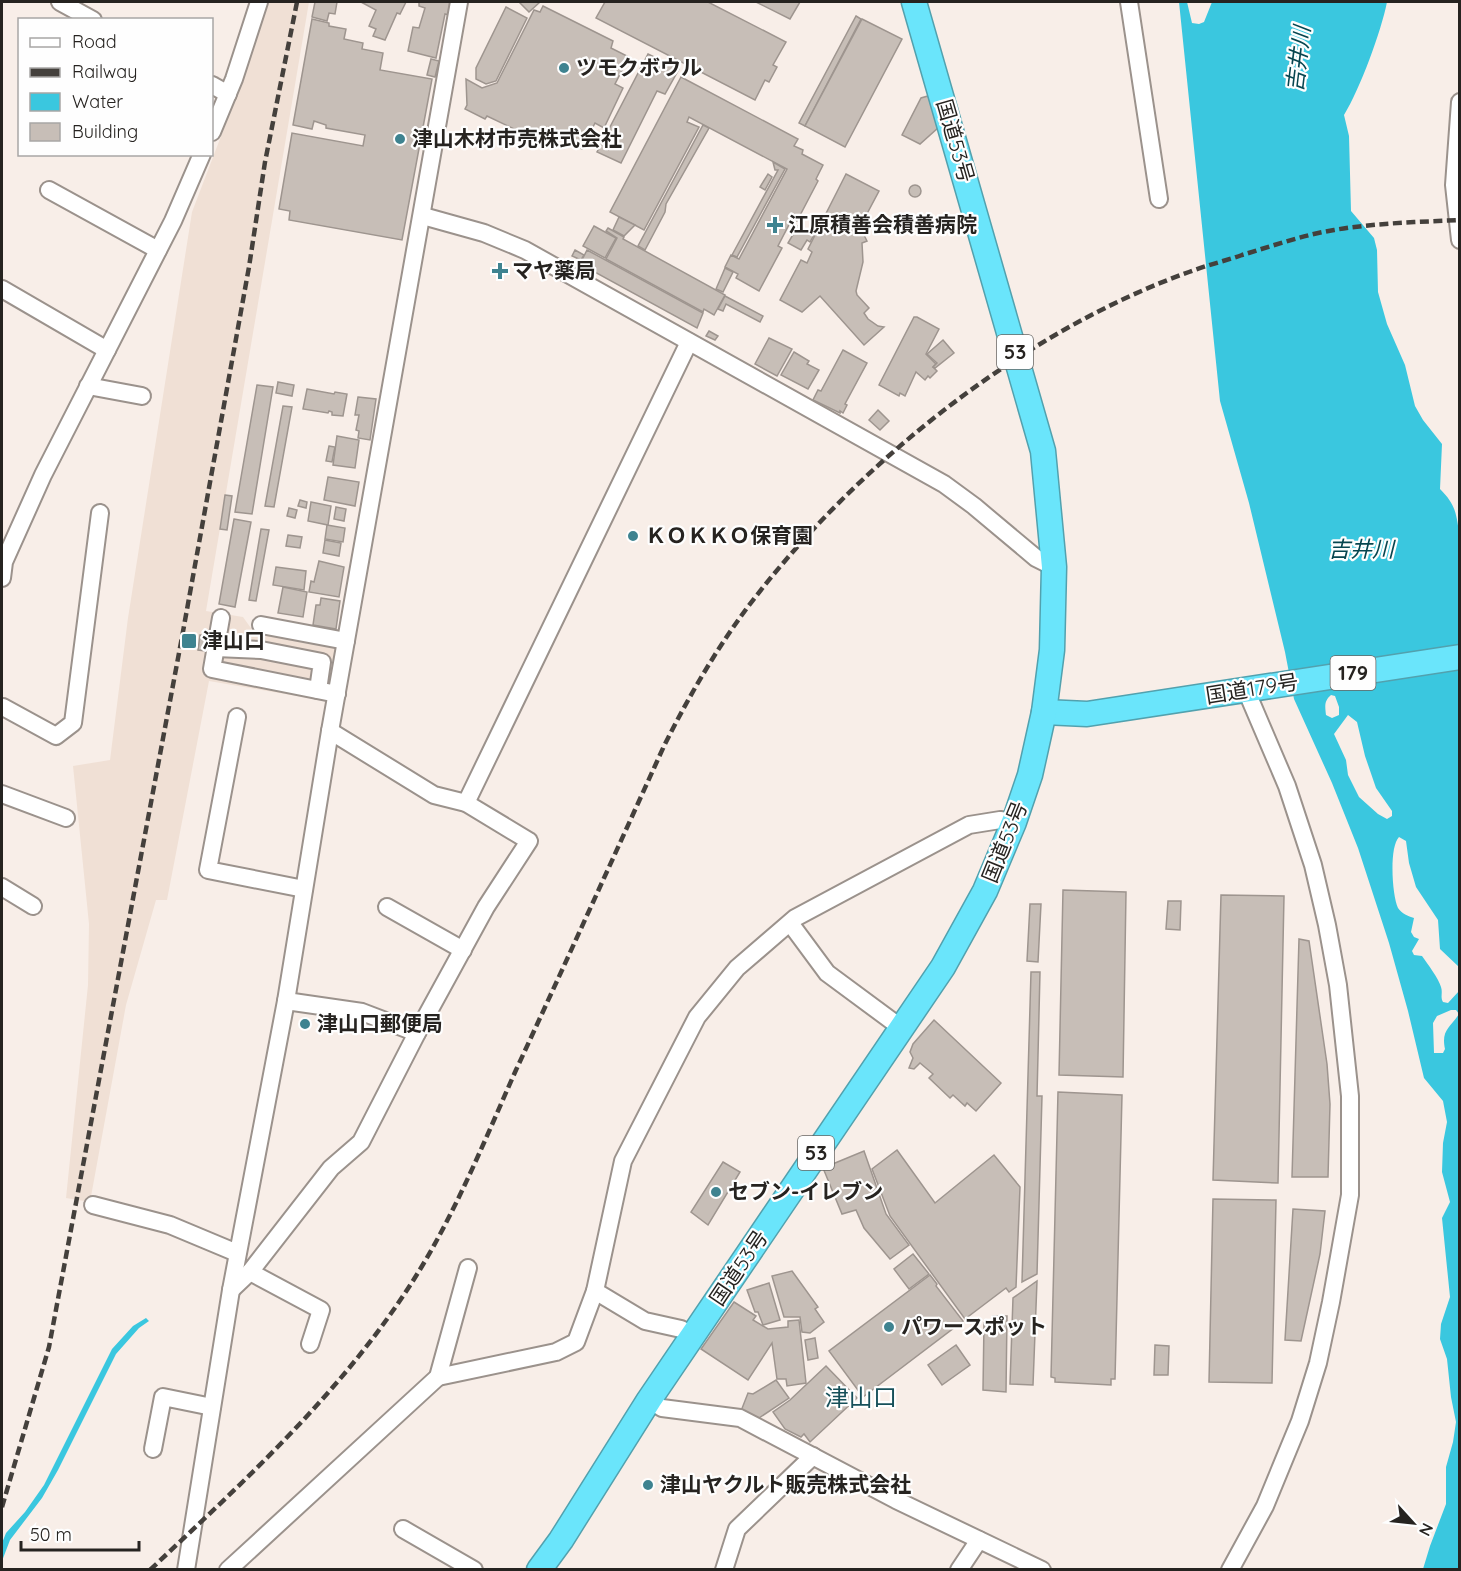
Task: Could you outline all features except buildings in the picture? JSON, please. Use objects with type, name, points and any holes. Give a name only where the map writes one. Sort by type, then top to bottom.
[{"type":"highway","name":"国道53号","points":[[539,1569],[561,1539],[649,1400],[900,1027],[943,967],[985,891],[1014,822],[1030,775],[1044,712],[1052,650],[1054,567],[1043,451],[914,2]]},
{"type":"highway","name":"国道179号","points":[[1044,712],[1087,714],[1460,657]]},
{"type":"street","points":[[60,2],[89,18]]},
{"type":"street","points":[[213,130],[228,94],[259,2]]},
{"type":"street","points":[[186,1569],[237,1253],[285,1000],[330,731],[423,216],[459,2]]},
{"type":"street","points":[[1129,2],[1159,199]]},
{"type":"street","points":[[213,86],[228,94]]},
{"type":"street","points":[[1460,102],[1454,185],[1460,240]]},
{"type":"street","points":[[2,578],[4,562],[43,475],[174,221],[201,156]]},
{"type":"street","points":[[49,190],[158,250]]},
{"type":"street","points":[[423,216],[484,232],[525,250],[944,484],[1036,558],[1054,567]]},
{"type":"street","points":[[2,289],[107,350]]},
{"type":"street","points":[[466,803],[689,342]]},
{"type":"street","points":[[88,386],[142,396]]},
{"type":"street","points":[[2,708],[56,736],[73,723],[100,513]]},
{"type":"street","points":[[221,618],[213,669],[337,694]]},
{"type":"street","points":[[261,625],[346,641]]},
{"type":"street","points":[[216,648],[261,650],[322,662],[318,690]]},
{"type":"street","points":[[1230,1569],[1265,1506],[1300,1421],[1318,1363],[1350,1195],[1350,1096],[1338,985],[1327,924],[1312,865],[1287,786],[1246,690]]},
{"type":"street","points":[[237,717],[208,870],[304,889]]},
{"type":"street","points":[[231,1290],[250,1272],[331,1168],[361,1142],[486,907],[529,841],[466,803],[434,795],[330,731]]},
{"type":"street","points":[[2,794],[66,818]]},
{"type":"street","points":[[228,1569],[438,1377],[556,1352],[576,1342],[595,1291],[623,1161],[697,1017],[737,968],[795,918],[969,825],[1000,820],[1014,822]]},
{"type":"street","points":[[2,887],[33,906]]},
{"type":"street","points":[[387,907],[463,950]]},
{"type":"street","points":[[789,923],[827,973],[900,1027]]},
{"type":"street","points":[[285,1000],[363,1012],[417,1033]]},
{"type":"street","points":[[93,1205],[170,1225],[237,1253]]},
{"type":"street","points":[[438,1377],[468,1268]]},
{"type":"street","points":[[250,1272],[321,1310],[310,1344]]},
{"type":"street","points":[[595,1291],[645,1321],[681,1329],[693,1337]]},
{"type":"street","points":[[153,1449],[163,1397],[212,1407]]},
{"type":"street","points":[[649,1400],[662,1408],[740,1418],[896,1500],[1042,1569]]},
{"type":"street","points":[[724,1569],[737,1529],[813,1456]]},
{"type":"street","points":[[403,1529],[474,1569]]},
{"type":"street","points":[[960,1569],[979,1540]]},
{"type":"shaded area","points":[[269,2],[309,2],[206,611],[243,617],[253,631],[336,647],[327,701],[209,681],[167,900],[156,900],[126,1005],[90,1202],[66,1198],[88,985],[89,924],[73,766],[110,760],[128,618],[192,212]]},
{"type":"water","name":"吉井川","points":[[1179,2],[1187,2],[1192,23],[1199,24],[1204,22],[1212,2],[1387,2],[1369,60],[1357,91],[1344,115],[1349,136],[1351,211],[1374,238],[1377,250],[1378,292],[1387,324],[1405,365],[1415,406],[1442,444],[1440,489],[1454,509],[1459,532],[1459,967],[1440,949],[1438,920],[1416,887],[1406,841],[1399,837],[1394,850],[1392,871],[1398,908],[1414,918],[1411,932],[1419,939],[1412,951],[1414,955],[1422,956],[1435,976],[1441,987],[1443,1002],[1448,1003],[1459,991],[1459,1014],[1459,1569],[1423,1569],[1446,1504],[1446,1467],[1456,1422],[1447,1359],[1440,1339],[1441,1324],[1450,1297],[1442,1218],[1450,1202],[1442,1172],[1443,1143],[1447,1122],[1443,1101],[1424,1078],[1389,943],[1358,848],[1294,699],[1249,503],[1220,401]],"holes":[[[1331,695],[1335,696],[1339,707],[1339,715],[1332,718],[1326,715],[1325,709],[1326,702]],[[1348,715],[1357,722],[1376,788],[1392,811],[1392,816],[1387,819],[1378,814],[1359,797],[1348,775],[1346,760],[1334,734]],[[1451,1010],[1456,1010],[1459,1014],[1445,1033],[1443,1053],[1434,1053],[1433,1023],[1437,1016]]]},
{"type":"water","points":[[146,1318],[149,1321],[139,1328],[116,1354],[58,1470],[42,1498],[10,1540],[2,1561],[2,1543],[6,1533],[25,1512],[44,1485],[112,1349],[133,1326]]},
{"type":"railway","points":[[2,1507],[49,1347],[182,637],[249,267],[265,162],[297,2]]},
{"type":"railway","points":[[150,1570],[287,1438],[350,1367],[407,1290],[466,1182],[664,746],[683,710],[713,658],[747,608],[790,555],[838,504],[890,455],[945,409],[1004,367],[1064,330],[1126,298],[1196,270],[1311,235],[1365,226],[1460,220]]},
{"type":"place","name":"ツモクボウル","points":[[564,68]]},
{"type":"place","name":"津山木材市売株式会社","points":[[400,139]]},
{"type":"place","name":"江原積善会積善病院","points":[[775,225]]},
{"type":"place","name":"マヤ薬局","points":[[500,271]]},
{"type":"place","name":"ＫＯＫＫＯ保育園","points":[[633,536]]},
{"type":"place","name":"津山口","points":[[189,641]]},
{"type":"place","name":"津山口郵便局","points":[[305,1024]]},
{"type":"place","name":"セブン-イレブン","points":[[716,1192]]},
{"type":"place","name":"パワースポット","points":[[889,1327]]},
{"type":"place","name":"津山ヤクルト販売株式会社","points":[[648,1485]]},
{"type":"district","name":"津山口","points":[[861,1398]]}]
